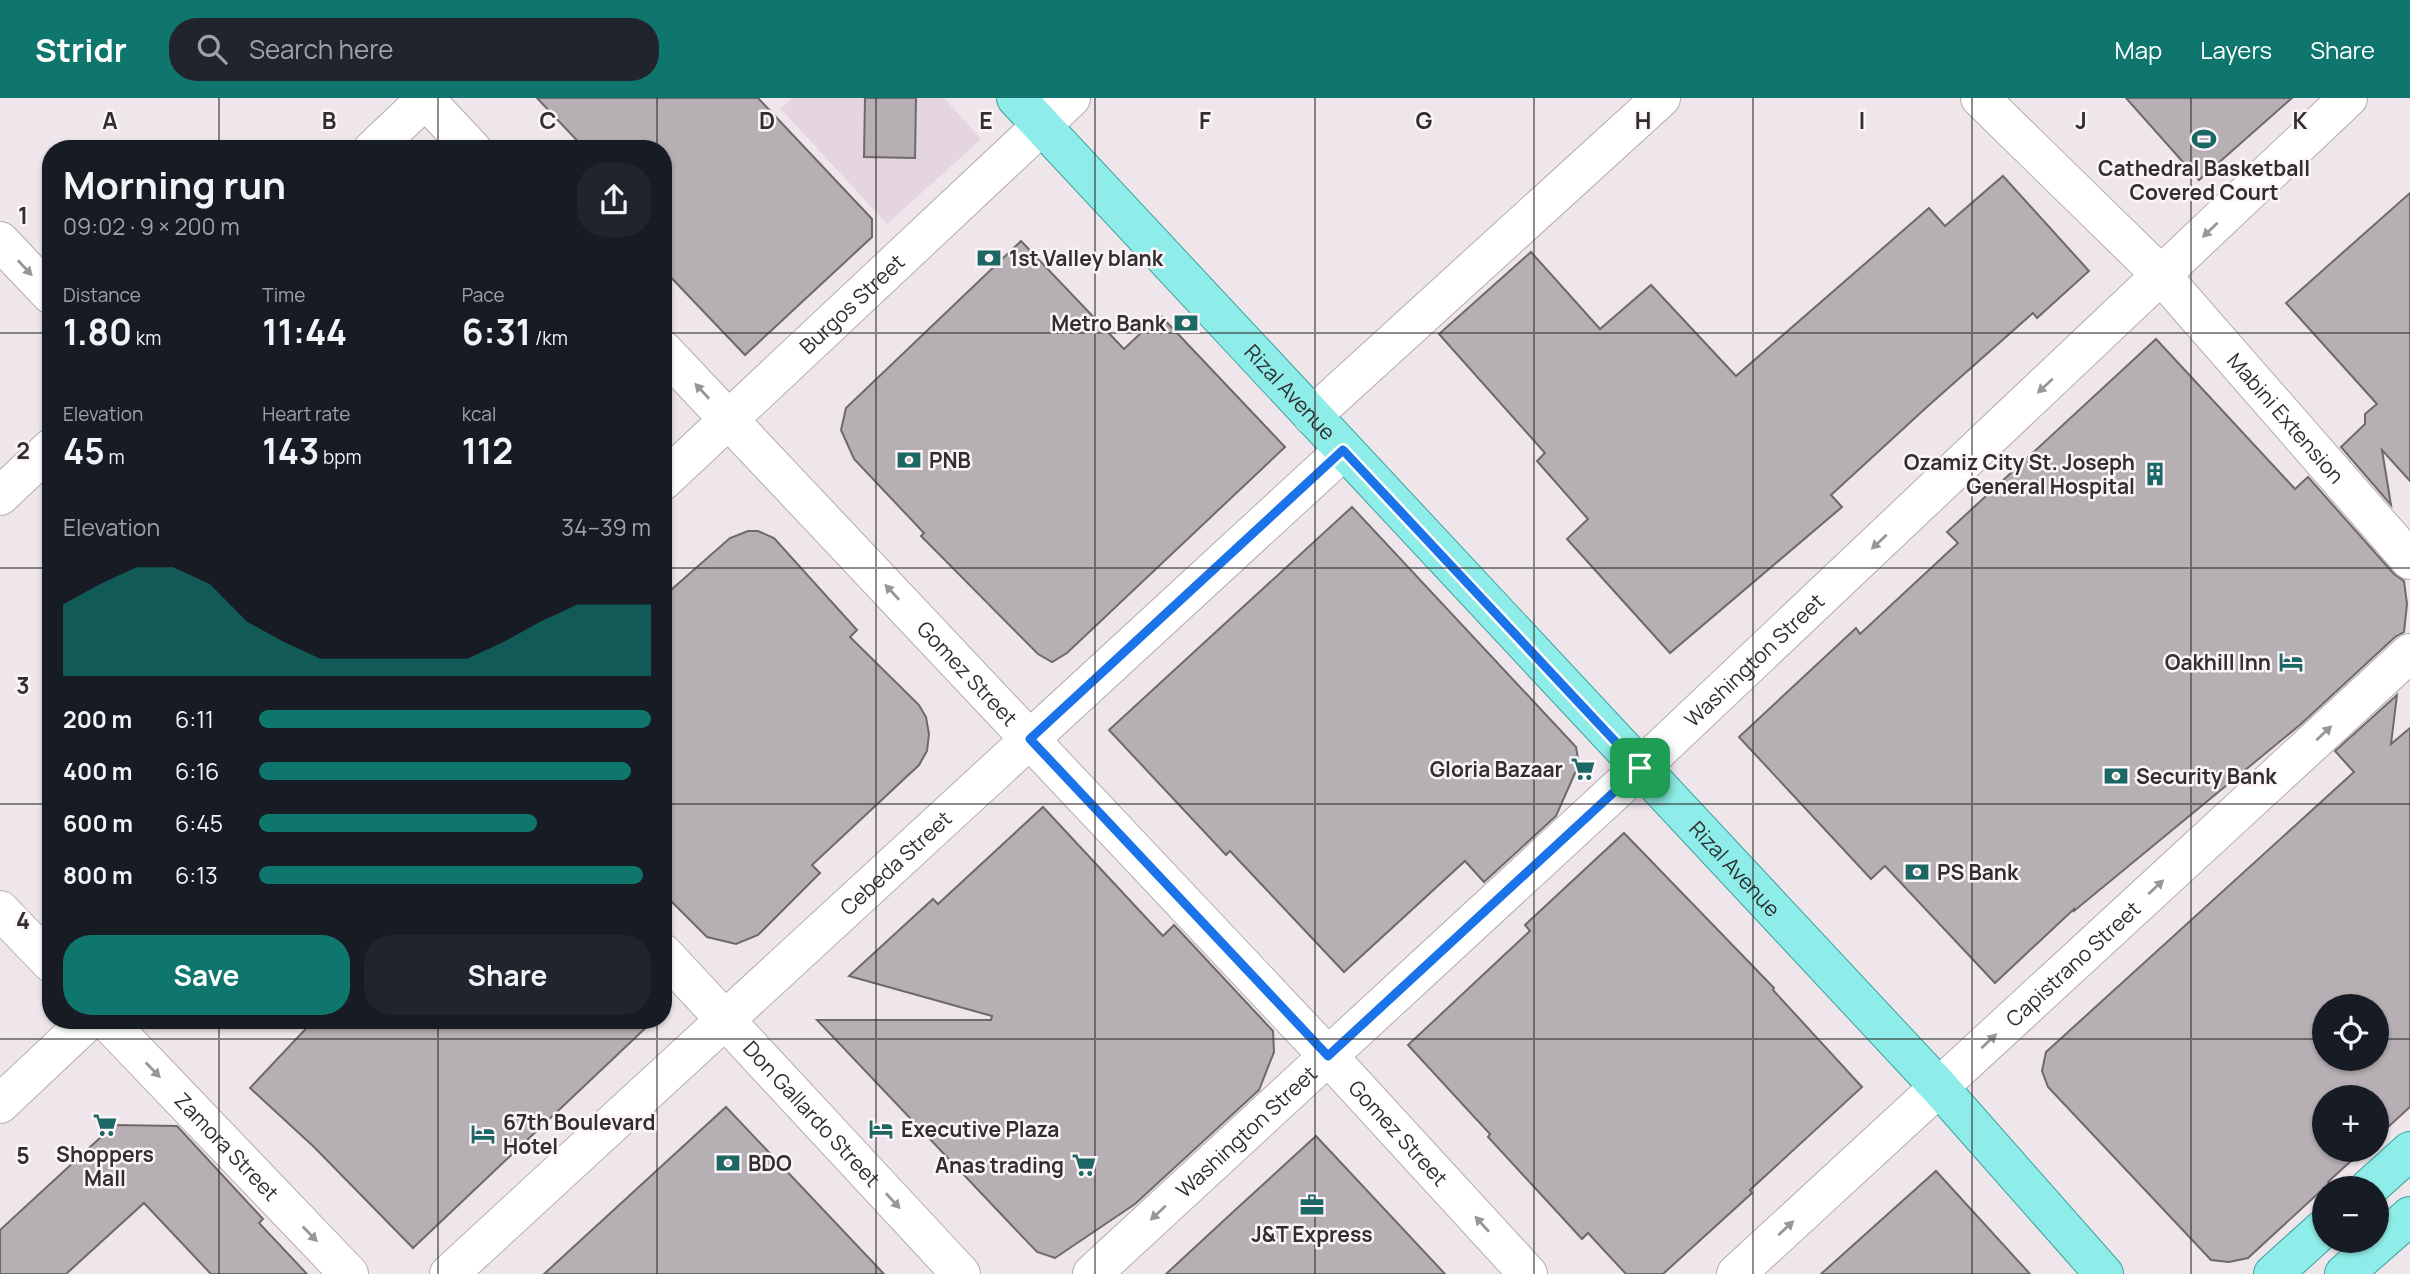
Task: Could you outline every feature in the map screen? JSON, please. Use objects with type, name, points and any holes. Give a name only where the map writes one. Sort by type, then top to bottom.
[{"type":"main road","name":"Rizal Avenue","points":[[1016,98],[1938,1087],[2104,1274]]},
{"type":"main road","points":[[2383,1176],[2410,1152]]},
{"type":"main road","points":[[2344,1274],[2410,1216]]},
{"type":"main road","points":[[2273,1274],[2312,1239]]},
{"type":"street","points":[[382,140],[426,98],[464,140]]},
{"type":"street","name":"Burgos Street","points":[[672,473],[1071,98]]},
{"type":"street","points":[[1311,416],[1661,98]]},
{"type":"street","name":"Mabini Extension","points":[[1980,98],[2162,276],[2410,560]]},
{"type":"street","name":"Washington Street","points":[[1092,1274],[1640,768],[2348,98]]},
{"type":"street","points":[[0,240],[42,285]]},
{"type":"street","name":"Gomez Street","points":[[672,360],[1328,1056],[1528,1274]]},
{"type":"street","name":"Cebeda Street","points":[[449,1274],[1343,450]]},
{"type":"street","points":[[0,496],[42,456]]},
{"type":"street","name":"Capistrano Street","points":[[1736,1274],[2410,653]]},
{"type":"street","points":[[0,910],[42,954]]},
{"type":"street","name":"Don Gallardo Street","points":[[672,963],[961,1274]]},
{"type":"street","points":[[0,1104],[79,1029]]},
{"type":"street","name":"Zamora Street","points":[[115,1029],[349,1274]]},
{"type":"shaded area","points":[[792,98],[944,98],[981,139],[887,224],[781,109]]},
{"type":"building","points":[[537,98],[758,98],[872,219],[872,237],[745,355],[672,278],[672,140],[577,140]]},
{"type":"building","points":[[865,98],[916,98],[915,158],[864,157]]},
{"type":"building","name":"Cathedral Basketball Covered Court","points":[[2126,98],[2292,98],[2199,180]]},
{"type":"building","points":[[2003,176],[2089,271],[2037,318],[2033,313],[1928,406],[1831,495],[1842,507],[1670,653],[1567,539],[1588,519],[1537,461],[1545,453],[1439,334],[1531,252],[1600,329],[1651,285],[1736,376],[1929,208],[1945,226]]},
{"type":"building","points":[[2410,193],[2410,481],[2382,450],[2391,505],[2341,447],[2365,424],[2365,414],[2377,404],[2286,303]]},
{"type":"building","points":[[1021,241],[1124,349],[1160,315],[1285,447],[1067,653],[1052,662],[1038,654],[921,536],[924,533],[854,459],[841,430],[846,408]]},
{"type":"building","points":[[2156,339],[2295,489],[2308,477],[2394,574],[2404,581],[2407,604],[2404,632],[2395,637],[2301,724],[2074,909],[1995,983],[1885,866],[1871,879],[1739,737],[1856,628],[1860,634],[1958,543],[1947,532]]},
{"type":"building","points":[[1352,507],[1576,747],[1579,764],[1556,816],[1484,882],[1465,861],[1344,972],[1230,851],[1226,855],[1109,730]]},
{"type":"building","points":[[748,531],[758,531],[774,538],[857,630],[850,637],[919,705],[926,717],[929,734],[927,751],[919,765],[812,865],[820,873],[758,935],[736,944],[707,937],[672,902],[672,589],[730,538]]},
{"type":"building","points":[[2397,695],[2391,744],[2410,728],[2410,1107],[2389,1126],[2389,1085],[2312,1085],[2312,1162],[2350,1162],[2335,1176],[2312,1176],[2312,1199],[2248,1258],[2229,1262],[2211,1260],[2048,1087],[2042,1071],[2046,1052],[2354,772],[2335,751]]},
{"type":"building","points":[[1043,807],[1163,936],[1174,925],[1273,1031],[1274,1052],[1259,1090],[1135,1204],[1055,1258],[1037,1252],[817,1020],[991,1020],[992,1016],[849,976],[933,899],[938,904]]},
{"type":"building","points":[[1624,833],[1774,988],[1862,1087],[1663,1274],[1626,1274],[1588,1233],[1582,1239],[1408,1045],[1530,931],[1525,925]]},
{"type":"building","points":[[306,1029],[644,1029],[413,1248],[314,1147],[250,1088]]},
{"type":"building","points":[[726,1107],[884,1274],[544,1274]]},
{"type":"building","points":[[114,1125],[177,1126],[263,1219],[259,1223],[307,1274],[211,1274],[144,1203],[66,1274],[0,1274],[0,1230]]},
{"type":"building","points":[[1316,1136],[1445,1274],[1166,1274],[1233,1212]]},
{"type":"building","points":[[1936,1171],[2030,1274],[1821,1274],[1889,1213]]},
{"type":"place","name":"Cathedral Basketball Covered Court","points":[[2204,139]]},
{"type":"place","name":"1st Valley blank","points":[[989,258]]},
{"type":"place","name":"Metro Bank","points":[[1186,323]]},
{"type":"place","name":"PNB","points":[[909,460]]},
{"type":"place","name":"Ozamiz City St. Joseph General Hospital","points":[[2155,474]]},
{"type":"place","name":"Oakhill Inn","points":[[2291,662]]},
{"type":"place","name":"Gloria Bazaar","points":[[1583,769]]},
{"type":"place","name":"Security Bank","points":[[2116,776]]},
{"type":"place","name":"PS Bank","points":[[1917,872]]},
{"type":"place","name":"Shoppers Mall","points":[[105,1125]]},
{"type":"place","name":"Executive Plaza","points":[[881,1129]]},
{"type":"place","name":"67th Boulevard Hotel","points":[[483,1134]]},
{"type":"place","name":"BDO","points":[[728,1163]]},
{"type":"place","name":"Anas trading","points":[[1084,1165]]},
{"type":"place","name":"J&T Express","points":[[1312,1205]]},
{"type":"route","points":[[1343,450],[1640,768],[1328,1056],[1030,739],[1343,450]]}]
